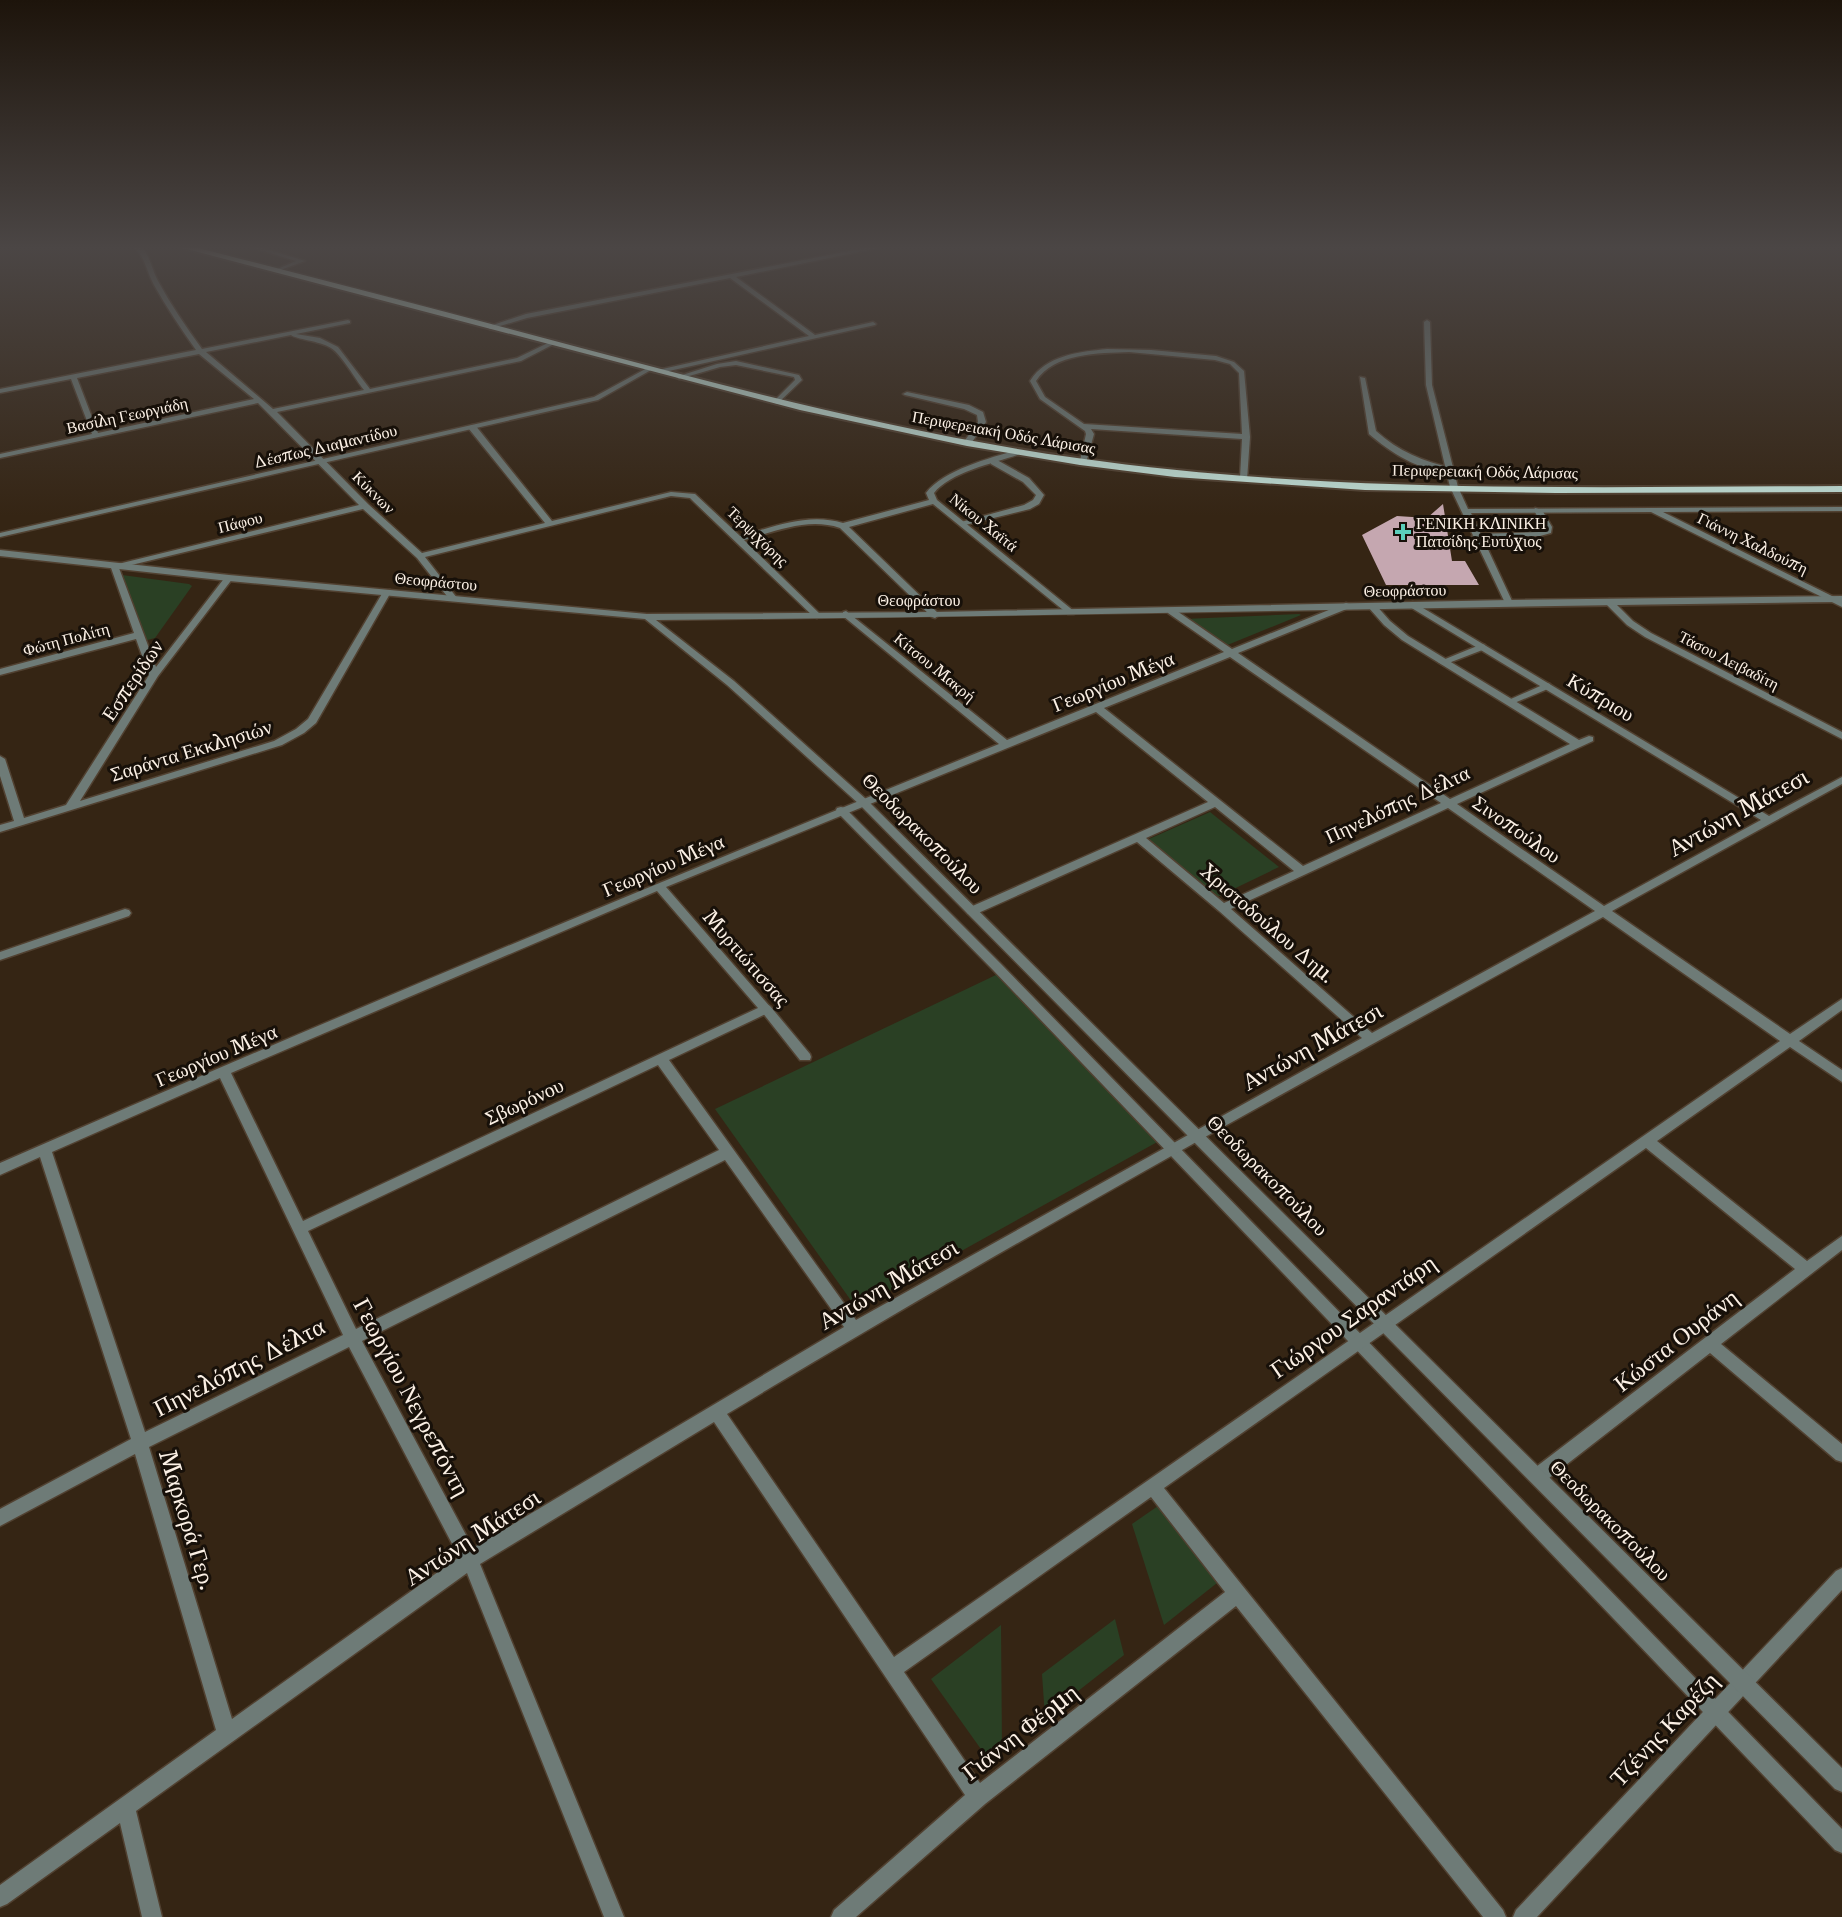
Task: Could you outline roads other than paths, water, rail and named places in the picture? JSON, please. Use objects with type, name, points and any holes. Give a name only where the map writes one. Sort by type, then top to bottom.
[{"type":"highway","name":"Περιφερειακή Οδός Λάρισας","points":[[527,336],[777,402],[883,427],[1082,463],[1244,478],[1454,487],[1842,489]]},
{"type":"street","name":"Κύκνων","points":[[190,336],[200,351],[272,411],[365,506],[420,556],[453,598]]},
{"type":"street","points":[[0,391],[274,336]]},
{"type":"street","points":[[290,336],[329,343],[336,348],[368,391]]},
{"type":"street","points":[[1427,336],[1427,375],[1454,487],[1509,603]]},
{"type":"street","points":[[660,371],[814,337]]},
{"type":"street","points":[[272,411],[519,360],[552,343]]},
{"type":"street","points":[[1082,463],[1090,434],[1084,426],[1042,398],[1033,381],[1043,368],[1071,357],[1095,352],[1216,358],[1232,363],[1242,372],[1244,478]]},
{"type":"street","points":[[679,377],[719,365],[736,363],[797,376],[799,380],[777,402]]},
{"type":"street","name":"Δέσπως Διαμαντίδου","points":[[0,535],[596,399],[649,369]]},
{"type":"street","points":[[73,376],[96,436]]},
{"type":"street","points":[[1362,378],[1372,432],[1389,446],[1427,465],[1450,470]]},
{"type":"street","points":[[907,394],[966,407],[980,414],[982,422],[967,443]]},
{"type":"street","name":"Βασίλη Γεωργιάδη","points":[[0,456],[260,400]]},
{"type":"street","points":[[1084,426],[1245,437]]},
{"type":"street","points":[[420,556],[549,524],[472,427]]},
{"type":"street","name":"Νίκου Χαϊτά","points":[[1017,452],[943,480],[932,487],[930,493],[934,501],[1071,612]]},
{"type":"street","points":[[964,524],[1027,507],[1036,502],[1040,495],[1037,488],[994,462]]},
{"type":"street","name":"Τερψιχόρης","points":[[549,524],[671,494],[692,496],[740,539],[817,615]]},
{"type":"street","points":[[843,526],[934,501]]},
{"type":"street","name":"Πάφου","points":[[117,566],[365,506]]},
{"type":"street","name":"Γιάννη Χαλδούπη","points":[[1650,509],[1839,601]]},
{"type":"street","points":[[1464,511],[1842,509]]},
{"type":"street","points":[[1476,536],[1540,534],[1548,531],[1538,510]]},
{"type":"street","points":[[740,539],[820,520],[843,526],[935,615]]},
{"type":"street","name":"Θεοφράστου","points":[[0,553],[229,578],[647,616],[935,615],[1509,603],[1839,601]]},
{"type":"street","points":[[117,566],[154,675]]},
{"type":"street","name":"Εσπερίδων","points":[[71,806],[154,675],[229,578]]},
{"type":"street","name":"Σαράντα Εκκλησιών","points":[[0,829],[278,743],[300,731],[312,721],[387,592]]},
{"type":"street","name":"Τάσου Λειβαδίτη","points":[[1609,602],[1630,623],[1648,635],[1842,736]]},
{"type":"street","name":"Κύπριου","points":[[1413,605],[1770,821]]},
{"type":"street","name":"Γεωργίου Μέγα","points":[[0,1169],[223,1071],[659,886],[1346,606]]},
{"type":"street","points":[[1372,606],[1395,631],[1578,744]]},
{"type":"street","name":"Σινοπούλου","points":[[1171,611],[1842,1077]]},
{"type":"street","name":"Κίτσου Μακρή","points":[[846,614],[1005,744]]},
{"type":"street","name":"Θεοδωρακοπούλου","points":[[647,616],[743,692],[863,802],[1842,1782]]},
{"type":"street","name":"Φώτη Πολίτη","points":[[0,672],[140,635]]},
{"type":"street","points":[[1443,662],[1482,647]]},
{"type":"street","points":[[1509,702],[1547,686]]},
{"type":"street","points":[[1096,707],[1302,871]]},
{"type":"street","name":"Πηνελόπης Δέλτα","points":[[1223,908],[1589,739]]},
{"type":"street","points":[[0,759],[20,823]]},
{"type":"street","name":"Αντώνη Μάτεσι","points":[[0,1897],[470,1560],[854,1329],[1173,1149],[1842,780]]},
{"type":"street","points":[[972,911],[1217,802]]},
{"type":"street","points":[[841,810],[1173,1149],[1842,1843]]},
{"type":"street","name":"Χριστοδούλου Δημ.","points":[[1138,837],[1223,908],[1371,1039]]},
{"type":"street","name":"Μυρτιώτισσας","points":[[659,886],[805,1057]]},
{"type":"street","points":[[0,956],[125,913]]},
{"type":"street","name":"Γιώργου Σαραντάρη","points":[[893,1668],[1842,1004]]},
{"type":"street","name":"Σβωρόνου","points":[[299,1228],[766,1009]]},
{"type":"street","points":[[662,1059],[854,1329]]},
{"type":"street","name":"Γεωργίου Νεγρεπόντη","points":[[223,1071],[351,1337],[470,1560],[614,1917]]},
{"type":"street","points":[[1646,1140],[1806,1269]]},
{"type":"street","name":"Μαρκορά Γερ.","points":[[45,1150],[140,1443],[228,1734]]},
{"type":"street","name":"Πηνελόπης Δέλτα","points":[[0,1518],[140,1443],[728,1152]]},
{"type":"street","name":"Κώστα Ουράνη","points":[[1538,1476],[1842,1242]]},
{"type":"street","points":[[1710,1344],[1842,1454]]},
{"type":"street","points":[[717,1411],[893,1668],[978,1797]]},
{"type":"street","points":[[1152,1486],[1496,1917]]},
{"type":"street","name":"Τζένης Καρέζη","points":[[1523,1917],[1842,1577]]},
{"type":"street","name":"Γιάννη Φέρμη","points":[[841,1917],[978,1797],[1237,1594]]},
{"type":"street","points":[[126,1808],[152,1917]]},
{"type":"place","name":"ΓΕΝΙΚΗ ΚΛΙΝΙΚΗ Πατσίδης Ευτύχιος","points":[[1403,532]]}]
